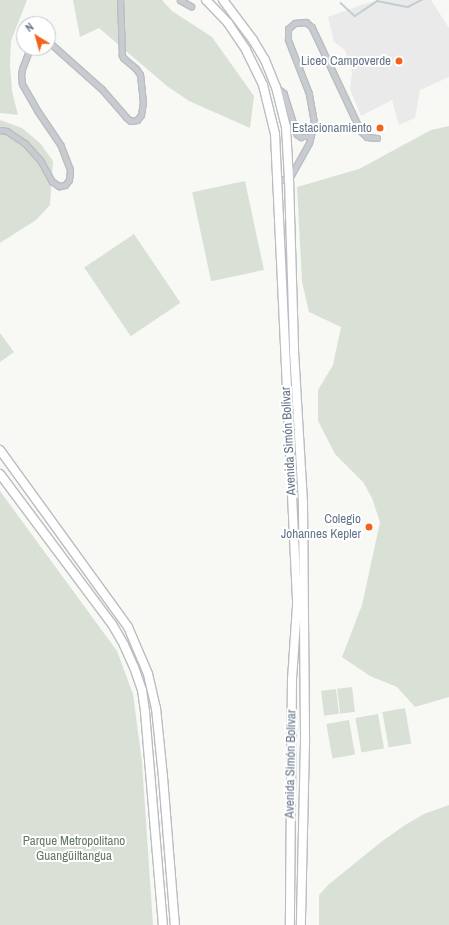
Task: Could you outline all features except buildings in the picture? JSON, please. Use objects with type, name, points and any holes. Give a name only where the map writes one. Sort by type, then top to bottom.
[{"type":"highway","name":"Avenida Simón Bolívar","points":[[206,0],[228,23],[246,50],[263,85],[275,134],[297,606],[292,679],[289,925]]},
{"type":"highway","name":"Avenida Simón Bolívar","points":[[223,0],[253,40],[276,87],[286,127],[294,351],[303,503],[306,742],[301,925]]},
{"type":"highway","points":[[0,450],[128,627],[148,674],[156,708],[176,925]]},
{"type":"highway","points":[[0,474],[112,624],[124,644],[134,667],[142,690],[146,719],[163,925]]},
{"type":"highway","points":[[14,492],[25,484]]},
{"type":"street","points":[[56,48],[102,89],[126,117],[131,120],[137,120],[141,115],[143,103],[140,75],[136,69],[122,56],[120,0]]},
{"type":"street","points":[[180,0],[191,6]]},
{"type":"street","points":[[278,180],[289,179],[311,137],[314,123],[309,94],[287,35],[288,29],[295,23],[306,22],[312,27],[361,131],[367,137],[377,138]]},
{"type":"street","points":[[0,130],[7,131],[25,143],[41,161],[52,181],[59,186],[65,185],[69,180],[70,170],[61,146],[24,91],[21,76],[27,56]]},
{"type":"street","points":[[276,87],[282,91],[286,97],[297,134],[301,137],[311,137]]},
{"type":"shaded area","name":"Liceo Campoverde","points":[[380,0],[431,0],[449,28],[449,77],[420,90],[415,118],[399,125],[392,100],[361,116],[350,89],[352,72],[345,50],[334,42],[328,17]]},
{"type":"green space","points":[[0,0],[27,0],[21,16],[16,16],[16,28],[11,41],[10,65],[12,91],[18,115],[0,113]]},
{"type":"green space","points":[[73,0],[162,0],[172,11],[212,37],[254,96],[250,128],[189,101],[167,86],[99,28],[80,37]]},
{"type":"green space","points":[[0,120],[22,128],[40,143],[53,161],[50,205],[36,220],[0,243]]},
{"type":"green space","points":[[449,126],[449,697],[415,707],[397,687],[370,676],[342,657],[362,605],[380,522],[372,498],[363,482],[335,454],[318,421],[318,390],[333,365],[341,327],[309,312],[302,282],[297,187],[359,169],[431,130]]},
{"type":"green space","points":[[245,181],[264,270],[211,281],[192,192]]},
{"type":"green space","points":[[134,234],[180,303],[131,336],[84,268]]},
{"type":"green space","points":[[0,333],[14,352],[0,362]]},
{"type":"green space","name":"Parque Metropolitano Guangüiltangua","points":[[0,491],[117,651],[133,694],[142,762],[153,925],[0,925]]},
{"type":"green space","points":[[352,687],[355,712],[340,714],[337,689]]},
{"type":"green space","points":[[336,689],[339,714],[324,716],[321,691]]},
{"type":"green space","points":[[405,708],[411,743],[389,747],[382,712]]},
{"type":"green space","points":[[378,714],[384,748],[361,752],[355,718]]},
{"type":"green space","points":[[349,720],[355,754],[332,758],[326,724]]},
{"type":"green space","points":[[449,805],[449,925],[319,925],[319,895],[328,885],[381,842],[405,825],[424,814]]},
{"type":"waterway","points":[[341,3],[355,16],[377,1],[408,7],[422,0]]},
{"type":"place","name":"Liceo Campoverde","points":[[399,61]]},
{"type":"place","name":"Estacionamiento","points":[[380,128]]},
{"type":"place","name":"Colegio Johannes Kepler","points":[[369,527]]}]
